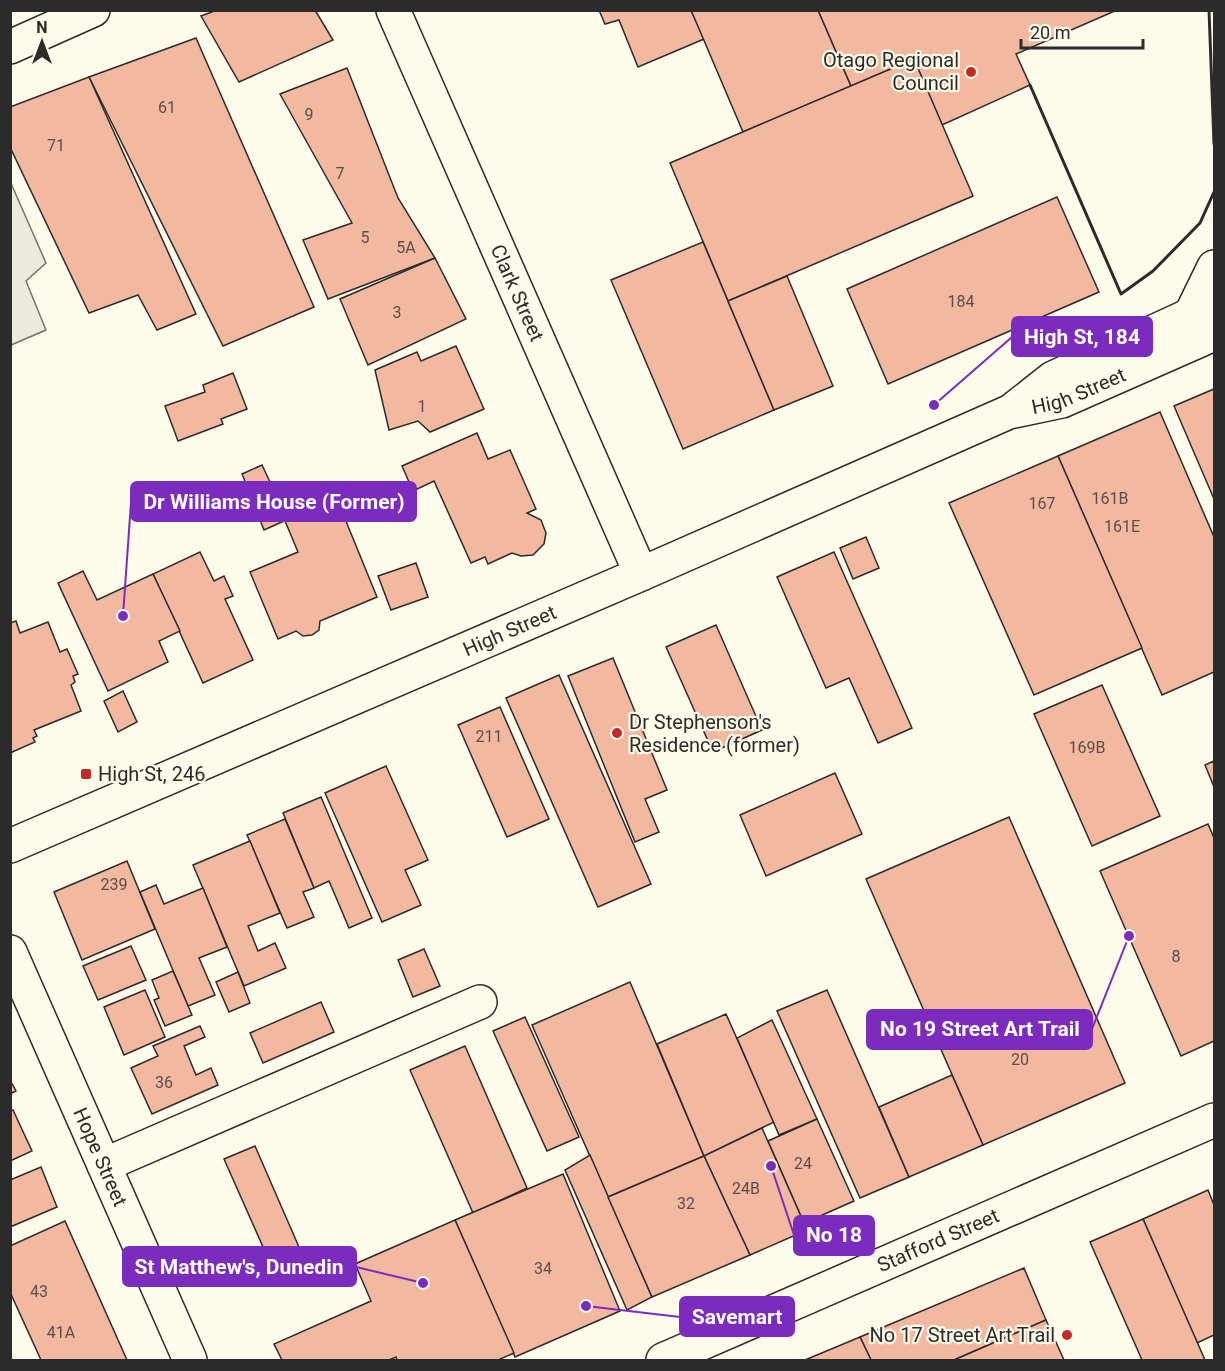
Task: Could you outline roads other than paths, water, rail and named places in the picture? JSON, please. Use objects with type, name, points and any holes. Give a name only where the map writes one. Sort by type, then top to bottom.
[{"type":"street","points":[[10,47],[93,10]]},
{"type":"street","name":"Clark Street","points":[[393,10],[641,574]]},
{"type":"street","points":[[1206,318],[1215,267]]},
{"type":"street","name":"High Street","points":[[10,846],[641,574],[1009,412],[1062,401],[1206,318]]},
{"type":"street","name":"Hope Street","points":[[10,952],[190,1360]]},
{"type":"street","points":[[104,1166],[480,1002]]},
{"type":"street","name":"Stafford Street","points":[[663,1360],[1215,1119]]},
{"type":"place","name":"Otago Regional Council","points":[[971,72]]},
{"type":"place","name":"High St, 184","points":[[934,405]]},
{"type":"place","name":"Dr Williams House (Former)","points":[[123,616]]},
{"type":"place","name":"Dr Stephenson's Residence (former)","points":[[617,733]]},
{"type":"place","name":"High St, 246","points":[[86,774]]},
{"type":"place","name":"No 19 Street Art Trail","points":[[1129,936]]},
{"type":"place","name":"No 18","points":[[771,1166]]},
{"type":"place","name":"St Matthew's, Dunedin","points":[[423,1283]]},
{"type":"place","name":"Savemart","points":[[586,1306]]},
{"type":"place","name":"No 17 Street Art Trail","points":[[1067,1335]]}]
